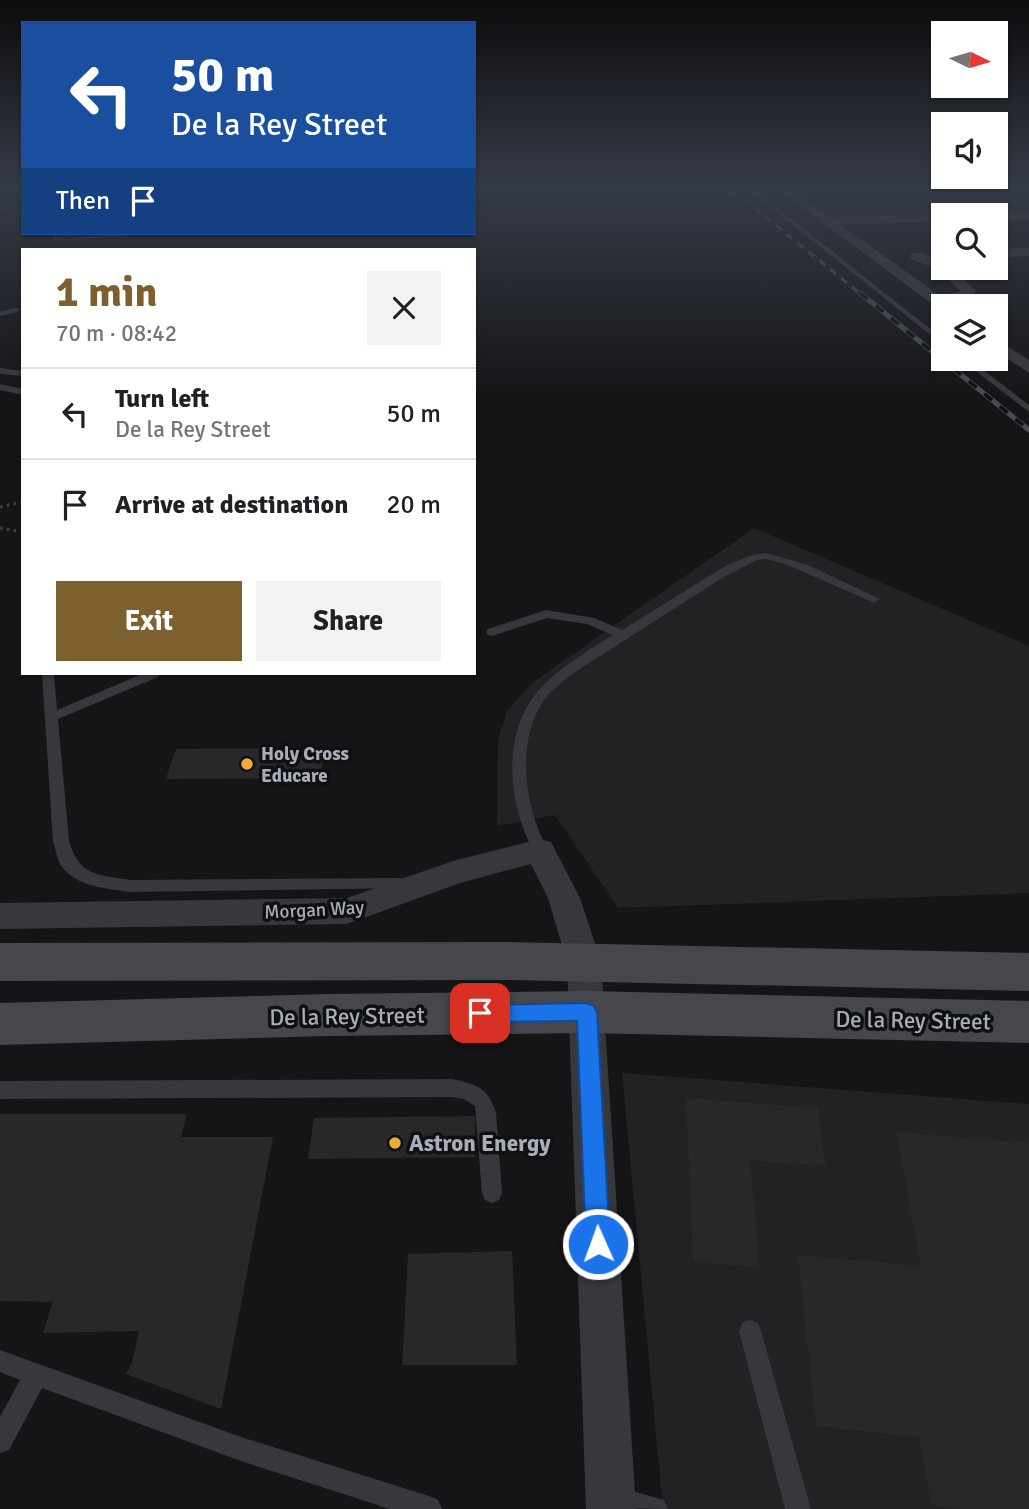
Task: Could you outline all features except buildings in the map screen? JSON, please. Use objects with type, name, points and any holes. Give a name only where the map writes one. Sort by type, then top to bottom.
[{"type":"main road","points":[[0,962],[584,962],[1029,972]]},
{"type":"main road","name":"De la Rey Street","points":[[0,1024],[329,1015],[586,1012],[1029,1022]]},
{"type":"street","points":[[877,257],[900,256]]},
{"type":"street","points":[[917,256],[940,265],[969,291],[967,294]]},
{"type":"street","points":[[877,257],[931,296]]},
{"type":"street","points":[[1008,353],[1029,368]]},
{"type":"street","points":[[540,850],[564,898],[584,962],[611,1503]]},
{"type":"street","name":"Morgan Way","points":[[0,916],[347,911],[372,906],[424,883],[540,850]]},
{"type":"lane","points":[[835,256],[931,333]]},
{"type":"lane","points":[[0,314],[15,310]]},
{"type":"lane","points":[[0,371],[21,374]]},
{"type":"lane","points":[[980,371],[1029,409]]},
{"type":"lane","points":[[0,387],[21,392]]},
{"type":"lane","points":[[540,850],[526,826],[520,777],[520,744],[527,718],[542,693],[576,666],[720,576],[744,563],[766,556],[780,559],[874,599]]},
{"type":"lane","points":[[492,632],[546,614],[590,621],[625,636]]},
{"type":"lane","points":[[48,675],[61,842],[69,864],[83,874],[131,886],[424,883]]},
{"type":"lane","points":[[52,717],[151,675]]},
{"type":"lane","points":[[0,1090],[452,1088],[468,1091],[483,1101],[486,1113],[492,1193]]},
{"type":"lane","points":[[750,1331],[798,1509]]},
{"type":"lane","points":[[0,1361],[241,1449],[429,1509]]},
{"type":"lane","points":[[0,1441],[37,1373]]},
{"type":"lane","points":[[611,1503],[655,1509]]},
{"type":"path","points":[[0,507],[21,502]]},
{"type":"path","points":[[0,528],[21,532]]},
{"type":"shaded area","points":[[754,528],[1029,646],[1029,893],[618,908],[555,815],[497,826],[498,740],[507,711],[533,682]]},
{"type":"shaded area","points":[[622,1073],[1029,1104],[1029,1509],[663,1509]]},
{"type":"railway","points":[[814,256],[862,295]]},
{"type":"railway","points":[[860,293],[1029,430]]},
{"type":"place","name":"Holy Cross Educare","points":[[247,764]]},
{"type":"place","name":"Astron Energy","points":[[395,1143]]},
{"type":"route","points":[[480,1013],[586,1012],[598,1244]]}]
